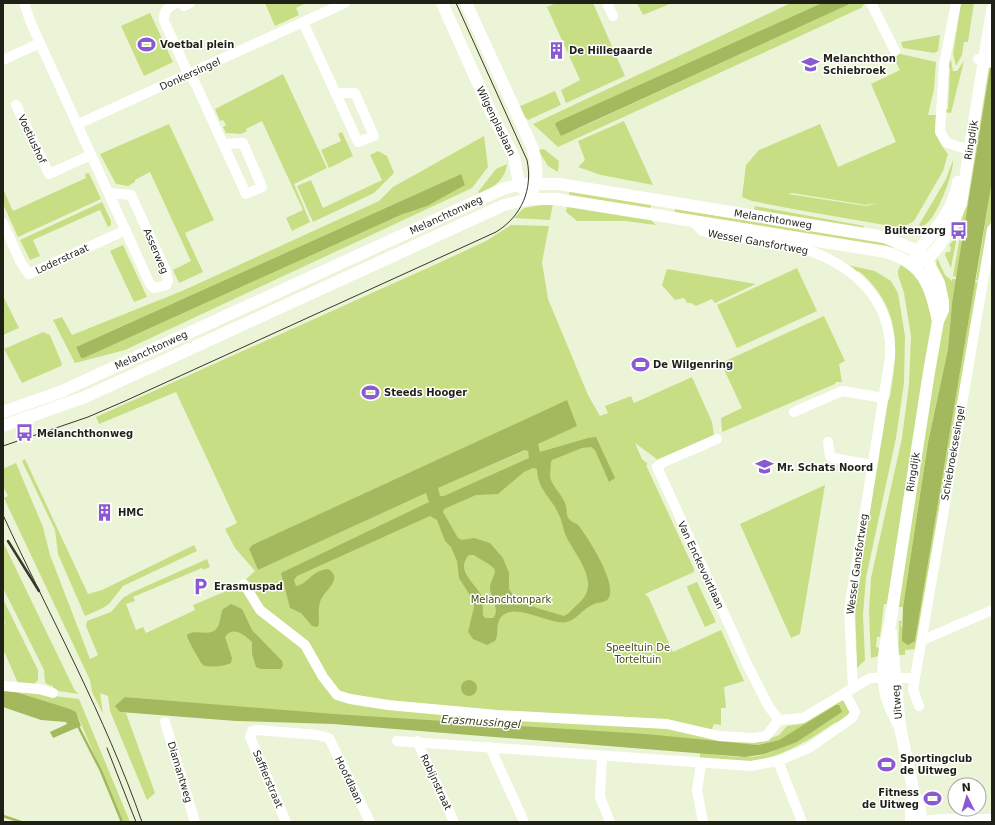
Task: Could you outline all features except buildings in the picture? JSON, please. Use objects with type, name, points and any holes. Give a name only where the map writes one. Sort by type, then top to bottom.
[{"type":"street","name":"Asserweg","points":[[24,3],[40,43],[150,284],[154,288],[166,285],[168,281],[166,271],[131,195],[109,194]]},
{"type":"street","points":[[177,3],[166,10],[163,14],[164,21],[186,69],[190,74],[224,144],[246,194],[262,186],[243,144],[224,144]]},
{"type":"street","points":[[180,3],[184,6],[190,3]]},
{"type":"street","name":"Donkersingel","points":[[78,124],[345,3]]},
{"type":"street","name":"Wilgenplaslaan","points":[[442,3],[490,110],[514,157],[519,184],[530,199]]},
{"type":"street","name":"Wilgenplaslaan","points":[[466,3],[533,149],[536,165],[536,183],[530,199]]},
{"type":"street","points":[[606,3],[612,16]]},
{"type":"street","points":[[871,3],[895,51]]},
{"type":"street","points":[[956,3],[944,64],[940,132],[947,143],[966,150]]},
{"type":"street","name":"Ringdijk","points":[[986,3],[986,61]]},
{"type":"street","name":"Ringdijk","points":[[938,321],[932,292],[913,264],[918,251],[942,221],[952,202],[957,187],[986,61],[992,10]]},
{"type":"street","points":[[303,22],[358,142],[374,136],[355,93],[336,93]]},
{"type":"street","points":[[3,60],[40,43]]},
{"type":"street","name":"Voetiushof","points":[[16,105],[49,174],[91,155]]},
{"type":"street","name":"Ringdijk","points":[[927,260],[946,234],[961,204],[966,150]]},
{"type":"street","name":"Melanchtonweg","points":[[3,412],[60,392],[505,188],[519,184],[559,184],[884,237],[918,251]]},
{"type":"street","name":"Melanchtonweg","points":[[3,426],[85,397],[504,205],[530,199],[556,199],[886,252],[900,256],[913,264]]},
{"type":"street","name":"Wessel Gansfortweg","points":[[693,221],[702,231],[802,248],[814,252],[837,264],[862,282],[879,303],[888,325],[890,358],[849,610],[849,691]]},
{"type":"street","name":"Loderstraat","points":[[3,223],[21,263],[29,274],[126,230]]},
{"type":"street","name":"Schiebroeksesingel","points":[[915,678],[923,640],[925,620],[992,229]]},
{"type":"street","name":"Ringdijk","points":[[890,678],[890,624],[938,321],[943,310],[942,292],[935,274],[927,260],[918,251]]},
{"type":"street","points":[[913,264],[927,260]]},
{"type":"street","points":[[794,412],[842,391],[884,398]]},
{"type":"street","name":"Van Enckevoirtlaan","points":[[717,439],[662,463],[657,467],[747,664],[769,708],[779,720]]},
{"type":"street","points":[[828,442],[830,456],[833,458],[872,465]]},
{"type":"street","points":[[244,584],[260,610],[305,645],[323,677],[337,695],[350,699],[388,705],[525,716],[667,724],[719,736],[754,738],[766,736],[779,720],[803,718],[870,678],[890,678]]},
{"type":"street","points":[[923,640],[992,610]]},
{"type":"street","name":"Uitweg","points":[[919,706],[913,690],[915,678],[890,678],[914,793],[920,810],[921,822]]},
{"type":"street","points":[[3,686],[39,689],[53,693]]},
{"type":"street","points":[[397,741],[417,741],[701,764],[750,766],[778,761],[808,748],[852,718],[855,712],[849,691]]},
{"type":"street","name":"Diamantweg","points":[[166,722],[195,822]]},
{"type":"street","name":"Hoofdlaan","points":[[250,737],[252,731],[258,730],[318,735],[329,738],[370,822]]},
{"type":"street","name":"Saffierstraat","points":[[250,737],[286,822]]},
{"type":"street","name":"Robijnstraat","points":[[417,741],[454,822]]},
{"type":"street","points":[[490,747],[524,822]]},
{"type":"street","points":[[602,756],[600,797],[610,822]]},
{"type":"street","points":[[778,761],[802,822]]},
{"type":"street","points":[[701,764],[697,790],[699,809],[703,822]]},
{"type":"street","name":"Uitweg","points":[[911,822],[911,807],[914,793]]},
{"type":"street","points":[[921,822],[992,820]]},
{"type":"green space","points":[[265,3],[306,3],[296,8],[299,15],[275,26]]},
{"type":"green space","points":[[556,3],[593,3],[625,76],[566,103],[561,90],[580,80],[547,7]]},
{"type":"green space","points":[[637,3],[672,3],[643,15]]},
{"type":"green space","points":[[791,3],[822,3],[711,53],[573,131],[852,3],[865,3],[861,8],[558,147],[533,124]]},
{"type":"green space","points":[[961,3],[974,3],[968,42],[964,42],[962,55],[956,66],[953,54]]},
{"type":"green space","name":"Voetbal plein","points":[[150,13],[173,62],[144,76],[121,26]]},
{"type":"green space","points":[[940,35],[938,51],[934,53],[903,48],[901,42]]},
{"type":"green space","points":[[896,53],[936,62],[934,89],[928,115],[936,115],[935,126],[937,136],[941,145],[948,154],[943,171],[914,221],[902,228],[798,210],[752,201],[742,197],[746,165],[759,150],[820,124],[838,167],[896,142],[871,84],[900,70],[892,55]],"holes":[[[792,193],[866,205],[878,203],[867,206],[788,194]]]},
{"type":"green space","points":[[948,59],[951,60],[953,71],[957,71],[964,61],[951,113],[944,112],[944,110],[948,109],[950,68],[947,67]]},
{"type":"green space","points":[[988,68],[990,68],[957,277],[953,276],[961,230],[959,229],[963,215]]},
{"type":"green space","points":[[283,74],[327,168],[294,184],[310,222],[292,231],[286,218],[303,210],[262,121],[246,129],[247,131],[241,134],[226,133],[223,127],[226,125],[223,120],[220,121],[215,109]]},
{"type":"green space","points":[[555,91],[561,105],[528,120],[516,108]]},
{"type":"green space","points":[[624,121],[653,185],[601,175],[578,167],[585,160],[578,141]]},
{"type":"green space","points":[[169,124],[214,220],[185,233],[203,272],[179,283],[173,270],[191,261],[150,172],[135,180],[135,182],[128,186],[116,184],[100,154]]},
{"type":"green space","points":[[342,132],[353,156],[329,168],[321,150],[341,141],[338,134]]},
{"type":"green space","points":[[484,136],[488,167],[472,188],[125,350],[75,363],[53,320],[62,317],[72,335],[182,291],[379,201],[393,187]],"holes":[[[461,174],[403,214],[84,358],[81,358],[76,347]]]},
{"type":"green space","points":[[544,149],[559,161],[558,172],[548,166],[538,150]]},
{"type":"green space","points":[[378,151],[387,156],[394,173],[374,193],[313,222],[297,186],[311,180],[323,208],[382,180],[370,155]]},
{"type":"green space","points":[[953,160],[947,186],[938,208],[926,224],[921,226],[919,225],[946,179]]},
{"type":"green space","points":[[507,164],[504,175],[498,183],[479,194],[478,192],[496,169]]},
{"type":"green space","points":[[89,173],[101,199],[18,237],[3,204],[3,189],[13,211],[86,178],[85,174]]},
{"type":"green space","points":[[992,181],[992,214],[981,281],[976,280]]},
{"type":"green space","points":[[570,191],[651,204],[650,211],[568,198]]},
{"type":"green space","points":[[102,202],[111,221],[111,225],[108,227],[100,210],[33,240],[40,256],[30,260],[20,240]]},
{"type":"green space","points":[[553,203],[550,220],[514,218],[524,208]]},
{"type":"green space","points":[[567,205],[650,219],[656,225],[625,221],[577,221],[566,212]]},
{"type":"green space","points":[[755,206],[864,226],[863,229],[754,211]]},
{"type":"green space","points":[[675,209],[894,245],[892,248],[674,215]]},
{"type":"green space","points":[[511,225],[549,226],[542,262],[548,299],[588,395],[600,416],[608,413],[605,406],[631,396],[634,403],[692,377],[712,422],[714,435],[658,460],[635,443],[642,459],[648,464],[646,465],[694,569],[694,572],[645,594],[649,598],[673,652],[721,630],[744,681],[724,687],[726,708],[721,708],[721,725],[714,724],[712,729],[734,742],[759,742],[779,735],[787,726],[801,724],[839,700],[845,701],[851,712],[838,724],[836,722],[790,750],[759,760],[737,761],[700,758],[700,753],[740,757],[759,756],[780,747],[795,731],[779,740],[758,745],[721,743],[668,744],[125,697],[120,712],[126,713],[155,793],[147,800],[110,711],[108,696],[100,693],[103,714],[92,692],[90,680],[4,498],[8,496],[3,486],[3,469],[16,463],[43,527],[50,555],[90,659],[98,655],[86,626],[87,621],[111,612],[123,598],[131,593],[207,559],[210,567],[203,570],[202,568],[133,597],[135,601],[126,604],[136,630],[143,627],[146,633],[195,610],[193,605],[229,590],[235,589],[255,571],[235,548],[225,529],[237,523],[176,392],[99,424],[96,417],[486,241]],"holes":[[[557,405],[526,450],[423,494],[258,570],[249,549],[252,545]]]},
{"type":"green space","points":[[955,237],[957,237],[951,268],[945,255],[946,252],[950,252],[951,247],[949,246]]},
{"type":"green space","points":[[123,245],[147,297],[134,302],[110,251]]},
{"type":"green space","points":[[937,258],[945,275],[952,281],[952,279],[957,279],[952,303],[948,349],[928,441],[903,607],[897,607],[942,325],[936,266]]},
{"type":"green space","points":[[902,262],[923,283],[933,324],[887,604],[884,604],[880,637],[877,637],[876,647],[879,648],[878,656],[871,658],[869,612],[871,578],[902,438],[909,384],[911,336],[904,293],[898,275]]},
{"type":"green space","points":[[847,265],[875,271],[891,281],[898,293],[905,336],[904,383],[896,438],[866,578],[863,614],[865,660],[854,671],[857,664],[855,606],[861,574],[857,573],[886,396],[890,397],[894,370],[895,344],[891,318],[879,293],[864,276],[858,271],[855,273]]},
{"type":"green space","points":[[797,268],[817,311],[737,348],[717,305]]},
{"type":"green space","points":[[667,269],[756,284],[715,303],[712,299],[696,306],[691,303],[687,303],[684,298],[675,300],[662,285]]},
{"type":"green space","points":[[975,282],[980,283],[917,649],[905,650],[905,655],[898,655],[899,621],[902,621],[901,626],[915,641]]},
{"type":"green space","points":[[3,296],[19,328],[3,335]]},
{"type":"green space","points":[[824,316],[845,361],[839,364],[842,382],[836,382],[835,384],[722,432],[721,418],[742,408],[721,363]]},
{"type":"green space","points":[[43,332],[50,335],[62,364],[61,366],[22,383],[4,349]]},
{"type":"green space","points":[[25,459],[88,594],[102,590],[194,545],[197,551],[123,586],[109,604],[85,616],[58,554],[55,530],[22,461]]},
{"type":"green space","points":[[825,485],[800,634],[791,638],[740,524]]},
{"type":"green space","points":[[3,542],[74,689],[78,694],[53,690],[53,686],[48,685],[45,682],[44,670],[3,588]]},
{"type":"green space","points":[[697,582],[716,622],[705,627],[687,586]]},
{"type":"green space","points":[[3,599],[38,670],[38,680],[34,684],[18,683],[3,649],[3,625],[5,623],[3,618]]},
{"type":"green space","points":[[3,690],[79,699],[130,822],[123,822],[76,712],[19,693]]},
{"type":"shaded area","points":[[822,3],[852,3],[561,136],[555,124],[557,122]]},
{"type":"shaded area","points":[[992,67],[992,181],[915,641],[908,645],[902,641],[903,607],[928,442],[948,349],[952,303],[990,68]]},
{"type":"shaded area","points":[[461,174],[465,185],[427,206],[403,214],[84,358],[81,358],[76,347]]},
{"type":"shaded area","points":[[567,400],[577,426],[538,444],[540,452],[596,437],[615,478],[609,482],[595,450],[591,447],[582,448],[552,460],[551,462],[550,478],[565,503],[568,518],[578,525],[606,572],[610,592],[608,599],[594,604],[567,622],[552,621],[524,613],[508,612],[502,616],[498,623],[495,641],[487,645],[473,639],[468,632],[474,607],[473,600],[459,578],[457,561],[451,547],[445,541],[437,520],[430,516],[297,576],[294,580],[296,586],[304,583],[317,572],[322,570],[328,569],[333,573],[334,581],[320,602],[319,624],[317,627],[312,626],[301,613],[290,608],[281,573],[429,502],[426,493],[258,570],[249,549],[252,545]],"holes":[[[525,450],[528,451],[529,458],[444,496],[440,496],[438,488]],[[533,468],[537,469],[542,489],[556,509],[566,535],[581,562],[588,580],[588,588],[585,596],[570,612],[564,616],[537,608],[515,598],[509,589],[509,573],[503,558],[490,543],[474,538],[462,540],[458,538],[443,512],[444,509],[476,495],[498,494],[524,472]],[[469,555],[474,555],[495,570],[490,588],[490,592],[496,607],[493,618],[485,618],[483,615],[482,597],[465,572],[465,561]]]},
{"type":"shaded area","points":[[231,604],[242,609],[252,630],[282,661],[283,665],[281,669],[261,669],[256,667],[252,654],[252,642],[239,632],[235,631],[228,633],[225,637],[232,658],[231,663],[213,666],[205,666],[202,664],[187,635],[194,632],[206,633],[214,631],[218,626],[223,609]]},
{"type":"shaded area","points":[[466,680],[472,680],[477,685],[475,694],[472,696],[466,696],[461,691],[461,685]]},
{"type":"shaded area","points":[[3,690],[19,693],[70,709],[76,712],[81,726],[53,738],[50,732],[67,724],[66,722],[41,720],[3,707]]},
{"type":"shaded area","points":[[125,697],[334,714],[646,734],[758,745],[779,740],[836,705],[839,705],[842,712],[797,742],[765,754],[745,757],[333,724],[236,721],[120,712],[115,706]]},
{"type":"waterway","points":[[78,726],[101,771],[122,822]]},
{"type":"waterway","points":[[3,816],[21,822]]},
{"type":"tram line","points":[[3,446],[88,417],[125,401],[496,232],[505,226],[513,218],[524,201],[528,181],[527,160],[456,3]]},
{"type":"tram line","points":[[3,515],[94,705],[142,822]]},
{"type":"tram line","points":[[107,748],[136,822]]},
{"type":"railway","points":[[8,541],[39,591]]},
{"type":"place","name":"Voetbal plein","points":[[147,44]]},
{"type":"place","name":"De Hillegaarde","points":[[556,50]]},
{"type":"place","name":"Melanchthon Schiebroek","points":[[810,64]]},
{"type":"place","name":"Buitenzorg","points":[[959,230]]},
{"type":"place","name":"De Wilgenring","points":[[640,364]]},
{"type":"place","name":"Steeds Hooger","points":[[371,392]]},
{"type":"place","name":"Melanchthonweg","points":[[24,433]]},
{"type":"place","name":"Mr. Schats Noord","points":[[764,467]]},
{"type":"place","name":"HMC","points":[[105,512]]},
{"type":"place","name":"Erasmuspad","points":[[201,586]]},
{"type":"place","name":"Sportingclub de Uitweg","points":[[887,764]]},
{"type":"place","name":"Fitness de Uitweg","points":[[932,798]]},
{"type":"park label","name":"Melanchtonpark","points":[[511,599]]},
{"type":"park label","name":"Speeltuin De Torteltuin","points":[[638,652]]},
{"type":"water label","name":"Erasmussingel","points":[[481,722]]}]
